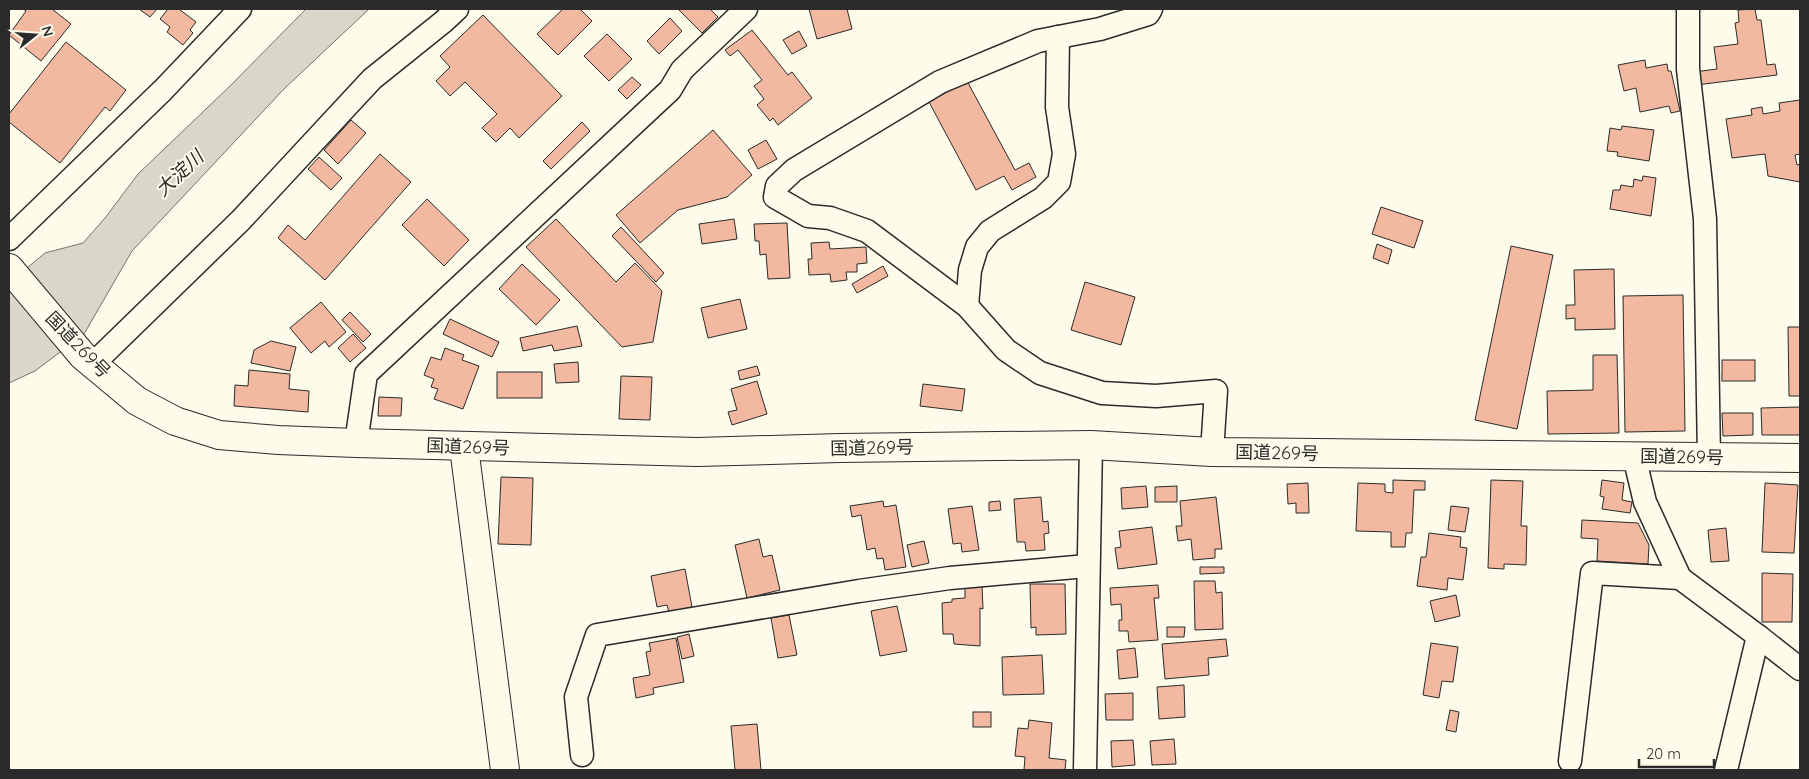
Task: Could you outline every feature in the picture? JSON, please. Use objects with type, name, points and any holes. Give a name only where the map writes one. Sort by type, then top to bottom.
[{"type":"main road","name":"国道269号","points":[[9,268],[88,360],[137,401],[175,421],[219,435],[278,440],[464,447],[697,452],[1090,445],[1212,452],[1800,458]]},
{"type":"main road","points":[[464,447],[505,770]]},
{"type":"street","points":[[9,240],[163,90],[240,9]]},
{"type":"street","points":[[88,360],[241,220],[372,79],[457,9]]},
{"type":"street","points":[[356,443],[366,374],[670,90],[682,70],[746,9]]},
{"type":"street","points":[[1151,9],[1148,14],[1100,29],[1038,41],[940,82],[794,170],[777,186],[776,197],[808,216],[830,218],[867,231],[967,306],[1006,350],[1040,373],[1102,393],[1156,396],[1216,391],[1212,452]]},
{"type":"street","points":[[1688,11],[1688,69],[1705,219],[1709,458]]},
{"type":"street","points":[[967,306],[970,270],[978,247],[990,231],[1043,198],[1059,182],[1064,154],[1057,107],[1058,37]]},
{"type":"street","points":[[1085,770],[1090,445]]},
{"type":"street","points":[[1634,456],[1645,502],[1680,578],[1800,669]]},
{"type":"street","points":[[582,756],[576,697],[596,635],[932,581],[1087,566]]},
{"type":"street","points":[[1570,762],[1592,572],[1680,578]]},
{"type":"street","points":[[1726,770],[1758,636]]},
{"type":"water","name":"大淀川","points":[[306,9],[369,9],[284,89],[132,251],[84,334],[35,371],[9,383],[9,283],[45,253],[83,243],[105,218],[138,174],[229,87]]},
{"type":"building","points":[[23,9],[52,9],[71,24],[41,61],[9,35],[26,11]]},
{"type":"building","points":[[139,9],[157,9],[150,17]]},
{"type":"building","points":[[168,9],[179,9],[196,22],[190,30],[193,33],[183,45],[167,32],[170,27],[160,19]]},
{"type":"building","points":[[563,9],[580,9],[592,21],[558,55],[537,34]]},
{"type":"building","points":[[680,9],[710,9],[718,17],[702,33]]},
{"type":"building","points":[[809,9],[847,9],[852,29],[817,39]]},
{"type":"building","points":[[1755,9],[1757,20],[1761,20],[1767,65],[1775,64],[1777,75],[1696,85],[1694,72],[1717,69],[1714,47],[1738,44],[1735,23],[1739,22],[1738,10]]},
{"type":"building","points":[[483,15],[562,96],[519,138],[510,128],[496,142],[482,128],[497,114],[465,82],[450,96],[436,81],[450,67],[440,56]]},
{"type":"building","points":[[670,18],[682,31],[659,54],[647,41]]},
{"type":"building","points":[[752,30],[788,75],[792,72],[812,98],[778,125],[773,118],[770,121],[757,105],[764,99],[754,86],[762,80],[738,50],[730,56],[725,50]]},
{"type":"building","points":[[799,31],[807,46],[792,54],[783,40]]},
{"type":"building","points":[[607,34],[632,59],[609,81],[584,56]]},
{"type":"building","points":[[66,42],[126,90],[110,111],[105,107],[60,163],[9,122],[9,114]]},
{"type":"building","points":[[1645,60],[1646,68],[1667,64],[1668,71],[1671,71],[1680,111],[1671,113],[1669,106],[1640,112],[1636,88],[1624,91],[1618,65]]},
{"type":"building","points":[[632,77],[641,85],[627,99],[618,90]]},
{"type":"building","points":[[967,81],[1015,170],[1029,163],[1036,177],[1012,190],[1004,176],[976,190],[929,102]]},
{"type":"building","points":[[1800,100],[1800,154],[1795,155],[1797,165],[1800,164],[1800,182],[1768,176],[1765,154],[1732,158],[1726,119],[1752,115],[1751,109],[1762,107],[1763,114],[1780,111],[1779,103]]},
{"type":"building","points":[[351,120],[366,133],[338,164],[324,150]]},
{"type":"building","points":[[582,122],[590,131],[551,169],[543,161]]},
{"type":"building","points":[[1622,126],[1654,130],[1649,161],[1617,156],[1618,152],[1607,151],[1610,128],[1621,130]]},
{"type":"building","points":[[713,130],[752,175],[727,197],[678,210],[640,243],[616,215]]},
{"type":"building","points":[[766,140],[777,159],[758,169],[748,150]]},
{"type":"building","points":[[380,154],[411,182],[325,280],[278,238],[288,225],[305,240]]},
{"type":"building","points":[[319,157],[342,178],[331,190],[308,169]]},
{"type":"building","points":[[1643,176],[1656,178],[1651,216],[1610,209],[1613,190],[1620,190],[1621,185],[1633,187],[1634,179],[1642,181]]},
{"type":"building","points":[[427,199],[469,240],[444,266],[402,225]]},
{"type":"building","points":[[1381,207],[1423,221],[1414,248],[1372,234]]},
{"type":"building","points":[[556,219],[616,282],[635,263],[662,291],[653,342],[622,347],[526,247]]},
{"type":"building","points":[[734,219],[737,239],[702,244],[699,224]]},
{"type":"building","points":[[787,223],[790,278],[768,279],[766,254],[760,255],[759,241],[755,241],[754,224]]},
{"type":"building","points":[[621,227],[664,273],[656,282],[612,236]]},
{"type":"building","points":[[829,242],[830,249],[866,247],[867,263],[857,264],[857,272],[846,272],[847,280],[831,282],[830,274],[809,275],[808,259],[812,259],[811,243]]},
{"type":"building","points":[[1377,244],[1392,250],[1388,264],[1373,258]]},
{"type":"building","points":[[1511,246],[1553,255],[1517,429],[1475,420]]},
{"type":"building","points":[[522,264],[560,300],[536,325],[499,289]]},
{"type":"building","points":[[883,266],[888,276],[857,293],[852,284]]},
{"type":"building","points":[[1614,269],[1615,329],[1575,330],[1575,318],[1566,319],[1566,305],[1575,305],[1574,270]]},
{"type":"building","points":[[1085,282],[1135,297],[1121,345],[1071,330]]},
{"type":"building","points":[[1683,295],[1685,431],[1625,432],[1623,296]]},
{"type":"building","points":[[740,299],[747,329],[708,338],[701,308]]},
{"type":"building","points":[[321,302],[346,332],[329,347],[325,341],[311,353],[290,328]]},
{"type":"building","points":[[350,312],[371,334],[363,342],[342,320]]},
{"type":"building","points":[[450,319],[499,342],[492,357],[443,334]]},
{"type":"building","points":[[577,326],[582,346],[554,351],[552,345],[523,351],[520,338]]},
{"type":"building","points":[[1788,327],[1800,327],[1800,396],[1789,396]]},
{"type":"building","points":[[353,334],[366,348],[350,362],[338,348]]},
{"type":"building","points":[[271,341],[296,347],[290,371],[251,363],[254,350]]},
{"type":"building","points":[[445,348],[464,355],[462,360],[479,366],[463,409],[434,399],[438,389],[431,387],[434,379],[424,375],[431,357],[441,360]]},
{"type":"building","points":[[1593,355],[1617,355],[1619,433],[1548,434],[1547,391],[1593,390]]},
{"type":"building","points":[[1722,360],[1755,360],[1755,381],[1722,381]]},
{"type":"building","points":[[578,362],[579,382],[556,383],[554,364]]},
{"type":"building","points":[[757,366],[760,375],[740,380],[738,371]]},
{"type":"building","points":[[249,370],[290,374],[289,389],[309,391],[308,412],[234,406],[235,385],[248,386]]},
{"type":"building","points":[[497,372],[542,372],[542,398],[497,398]]},
{"type":"building","points":[[621,376],[652,377],[650,420],[619,419]]},
{"type":"building","points":[[757,381],[767,414],[732,425],[728,412],[737,410],[731,389]]},
{"type":"building","points":[[923,384],[965,389],[962,411],[920,406]]},
{"type":"building","points":[[379,397],[402,398],[401,416],[378,416]]},
{"type":"building","points":[[1800,407],[1800,435],[1762,435],[1761,408]]},
{"type":"building","points":[[1722,413],[1753,413],[1753,435],[1723,436]]},
{"type":"building","points":[[501,477],[533,478],[531,545],[498,544]]},
{"type":"building","points":[[1393,480],[1425,481],[1425,490],[1414,490],[1412,533],[1406,533],[1405,547],[1391,547],[1391,532],[1356,531],[1358,483],[1385,484],[1385,492],[1393,493]]},
{"type":"building","points":[[1491,480],[1523,481],[1521,526],[1527,526],[1526,565],[1504,564],[1504,569],[1488,568]]},
{"type":"building","points":[[1602,480],[1624,483],[1622,500],[1632,502],[1630,513],[1602,509],[1604,497],[1600,496]]},
{"type":"building","points":[[1308,483],[1309,513],[1296,513],[1296,503],[1288,504],[1287,484]]},
{"type":"building","points":[[1765,483],[1798,485],[1794,553],[1762,552]]},
{"type":"building","points":[[1146,486],[1148,507],[1122,509],[1121,488]]},
{"type":"building","points":[[1177,486],[1177,502],[1155,502],[1155,487]]},
{"type":"building","points":[[1041,497],[1043,522],[1048,521],[1049,533],[1044,534],[1045,550],[1026,551],[1025,542],[1017,542],[1014,499]]},
{"type":"building","points":[[1216,497],[1222,549],[1215,549],[1215,558],[1193,560],[1191,539],[1178,541],[1176,526],[1182,526],[1180,501]]},
{"type":"building","points":[[883,501],[884,507],[896,505],[906,567],[885,570],[883,558],[877,559],[875,548],[867,550],[861,515],[852,517],[850,506]]},
{"type":"building","points":[[1000,501],[1001,510],[989,511],[989,502]]},
{"type":"building","points":[[972,506],[979,550],[962,552],[961,543],[953,544],[948,509]]},
{"type":"building","points":[[1451,506],[1469,508],[1465,532],[1448,530]]},
{"type":"building","points":[[1582,520],[1638,523],[1649,545],[1648,564],[1597,561],[1598,539],[1581,538]]},
{"type":"building","points":[[1152,527],[1157,564],[1118,569],[1115,548],[1121,547],[1119,531]]},
{"type":"building","points":[[1726,528],[1729,561],[1711,562],[1708,530]]},
{"type":"building","points":[[1429,533],[1461,537],[1460,547],[1467,548],[1463,580],[1448,578],[1447,590],[1417,586],[1421,557],[1426,557]]},
{"type":"building","points":[[759,539],[763,557],[772,555],[780,590],[747,598],[735,545]]},
{"type":"building","points":[[924,541],[929,563],[912,567],[907,545]]},
{"type":"building","points":[[1200,567],[1224,567],[1224,573],[1200,574]]},
{"type":"building","points":[[685,569],[692,607],[669,612],[667,605],[657,607],[651,576]]},
{"type":"building","points":[[1762,573],[1793,574],[1792,622],[1762,622]]},
{"type":"building","points":[[1194,581],[1215,581],[1216,593],[1222,592],[1223,629],[1195,630]]},
{"type":"building","points":[[1030,584],[1065,584],[1066,634],[1036,635],[1036,627],[1031,628]]},
{"type":"building","points":[[1158,585],[1159,598],[1154,598],[1158,640],[1129,642],[1128,631],[1119,631],[1119,620],[1122,620],[1121,604],[1111,605],[1110,588]]},
{"type":"building","points":[[982,586],[983,609],[980,608],[980,646],[954,644],[953,634],[943,634],[942,603],[952,602],[952,599],[965,598],[965,587]]},
{"type":"building","points":[[1456,595],[1460,616],[1435,622],[1430,601]]},
{"type":"building","points":[[897,606],[907,651],[880,656],[871,611]]},
{"type":"building","points":[[789,615],[797,655],[778,658],[771,618]]},
{"type":"building","points":[[1167,627],[1185,627],[1184,637],[1167,637]]},
{"type":"building","points":[[689,634],[694,656],[682,659],[677,637]]},
{"type":"building","points":[[676,638],[684,682],[653,688],[654,694],[636,698],[633,678],[650,675],[646,652],[651,651],[649,643]]},
{"type":"building","points":[[1226,639],[1228,656],[1208,658],[1209,675],[1165,679],[1162,644]]},
{"type":"building","points":[[1431,643],[1458,647],[1453,682],[1442,681],[1439,698],[1423,695]]},
{"type":"building","points":[[1135,648],[1138,677],[1119,679],[1117,650]]},
{"type":"building","points":[[1042,655],[1044,694],[1003,695],[1002,657]]},
{"type":"building","points":[[1184,685],[1185,717],[1159,719],[1157,687]]},
{"type":"building","points":[[1133,693],[1133,720],[1106,720],[1105,694]]},
{"type":"building","points":[[1450,710],[1459,712],[1456,732],[1446,730]]},
{"type":"building","points":[[973,712],[991,712],[991,727],[973,727]]},
{"type":"building","points":[[1029,720],[1052,723],[1049,758],[1066,760],[1065,770],[1024,770],[1025,757],[1015,756],[1018,728],[1028,729]]},
{"type":"building","points":[[757,724],[761,770],[735,770],[731,726]]},
{"type":"building","points":[[1174,739],[1176,764],[1152,765],[1150,741]]},
{"type":"building","points":[[1133,740],[1135,765],[1112,767],[1111,741]]}]
